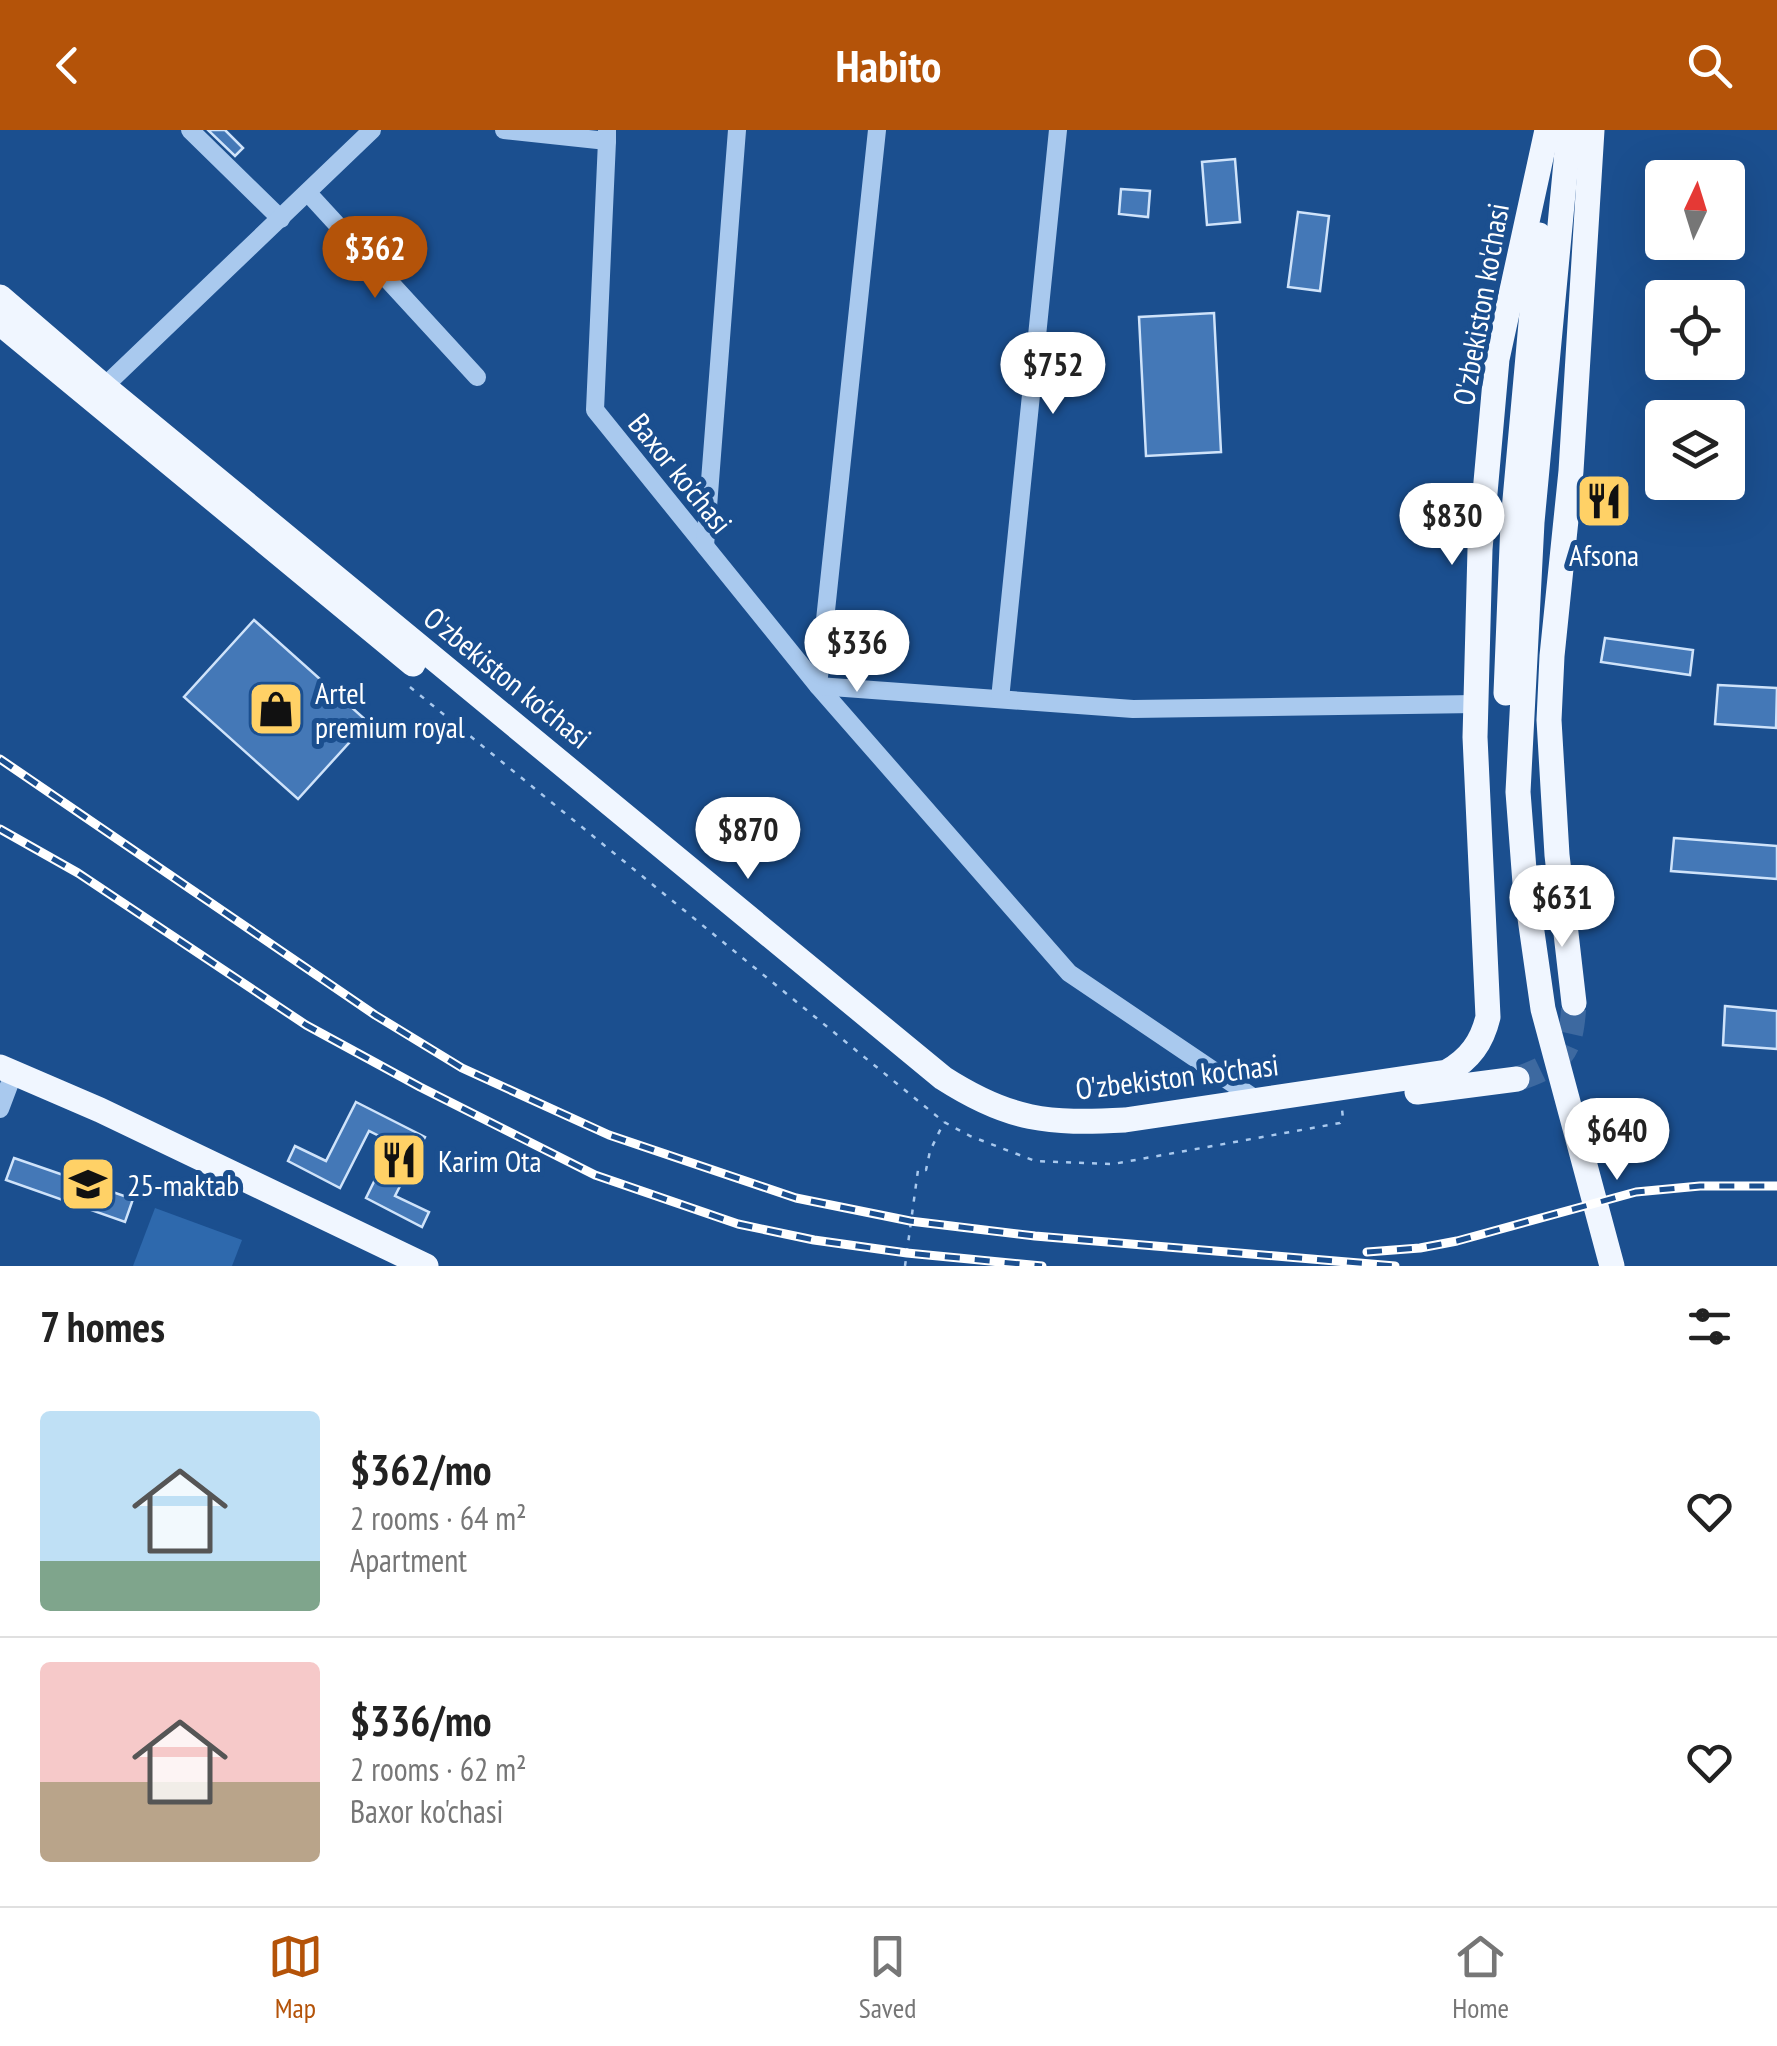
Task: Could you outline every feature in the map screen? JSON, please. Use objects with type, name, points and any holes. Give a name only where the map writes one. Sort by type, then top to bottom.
[{"type":"main road","name":"O'zbekiston ko'chasi","points":[[0,298],[943,1078],[983,1102],[1030,1119],[1078,1123],[1125,1120],[1448,1072],[1482,1038],[1488,1017],[1488,968],[1480,873],[1476,704],[1480,549],[1497,359],[1547,130]]},
{"type":"main road","name":"O'zbekiston ko'chasi","points":[[1510,793],[1513,522],[1547,130]]},
{"type":"main road","points":[[1569,130],[1510,793],[1508,885],[1527,1011],[1612,1266]]},
{"type":"main road","points":[[1574,1003],[1557,854],[1549,720],[1571,471],[1592,130]]},
{"type":"main road","points":[[1564,188],[1586,211]]},
{"type":"main road","name":"O'zbekiston ko'chasi","points":[[0,323],[903,1067],[955,1104],[1028,1132],[1104,1137],[1341,1100],[1517,1079]]},
{"type":"main road","points":[[7,1069],[426,1266]]},
{"type":"main road","points":[[1561,1117],[1595,1266]]},
{"type":"street","points":[[190,130],[281,219]]},
{"type":"street","points":[[106,389],[372,130]]},
{"type":"street","name":"Baxor ko'chasi","points":[[504,130],[607,135],[595,410],[818,686],[1069,973],[1258,1100]]},
{"type":"street","points":[[705,546],[736,130]]},
{"type":"street","points":[[877,130],[818,686],[1133,709],[1476,704]]},
{"type":"street","points":[[1000,699],[1058,130]]},
{"type":"street","points":[[308,193],[476,377]]},
{"type":"street","points":[[0,1110],[7,1069]]},
{"type":"path","points":[[905,1266],[918,1170],[926,1170],[944,1122]]},
{"type":"shaded area","points":[[155,1208],[242,1240],[232,1266],[133,1266]]},
{"type":"building","points":[[208,130],[225,130],[243,148],[235,156]]},
{"type":"building","points":[[1235,159],[1240,222],[1207,225],[1202,162]]},
{"type":"building","points":[[1121,189],[1150,191],[1148,217],[1119,214]]},
{"type":"building","points":[[1298,212],[1329,216],[1320,291],[1288,287]]},
{"type":"building","points":[[1214,313],[1221,452],[1146,456],[1139,317]]},
{"type":"building","name":"Artel premium royal","points":[[254,620],[368,722],[298,799],[184,697]]},
{"type":"building","points":[[1605,638],[1693,650],[1690,675],[1601,662]]},
{"type":"building","points":[[1718,685],[1777,688],[1776,728],[1715,724]]},
{"type":"building","points":[[1674,838],[1777,846],[1777,879],[1671,871]]},
{"type":"building","points":[[1725,1006],[1777,1011],[1777,1049],[1723,1045]]},
{"type":"building","name":"Karim Ota","points":[[356,1102],[425,1137],[395,1196],[429,1212],[422,1227],[366,1198],[393,1143],[369,1131],[340,1188],[288,1161],[295,1146],[326,1161]]},
{"type":"building","points":[[14,1158],[133,1199],[125,1222],[6,1180]]},
{"type":"tunnel","points":[[1517,1079],[1545,1067],[1562,1053],[1570,1033],[1574,1003]]},
{"type":"railway","points":[[0,759],[375,1015],[462,1068],[609,1135],[796,1198],[910,1221],[1035,1236],[1395,1266]]},
{"type":"railway","points":[[0,829],[78,873],[306,1025],[595,1175],[738,1224],[814,1240],[1042,1266]]},
{"type":"railway","points":[[1367,1252],[1457,1241],[1636,1192],[1700,1186],[1777,1186]]},
{"type":"place","name":"Afsona","points":[[1604,501]]},
{"type":"place","name":"Artel premium royal","points":[[276,709]]},
{"type":"place","name":"Karim Ota","points":[[399,1160]]},
{"type":"place","name":"25-maktab","points":[[88,1184]]}]
